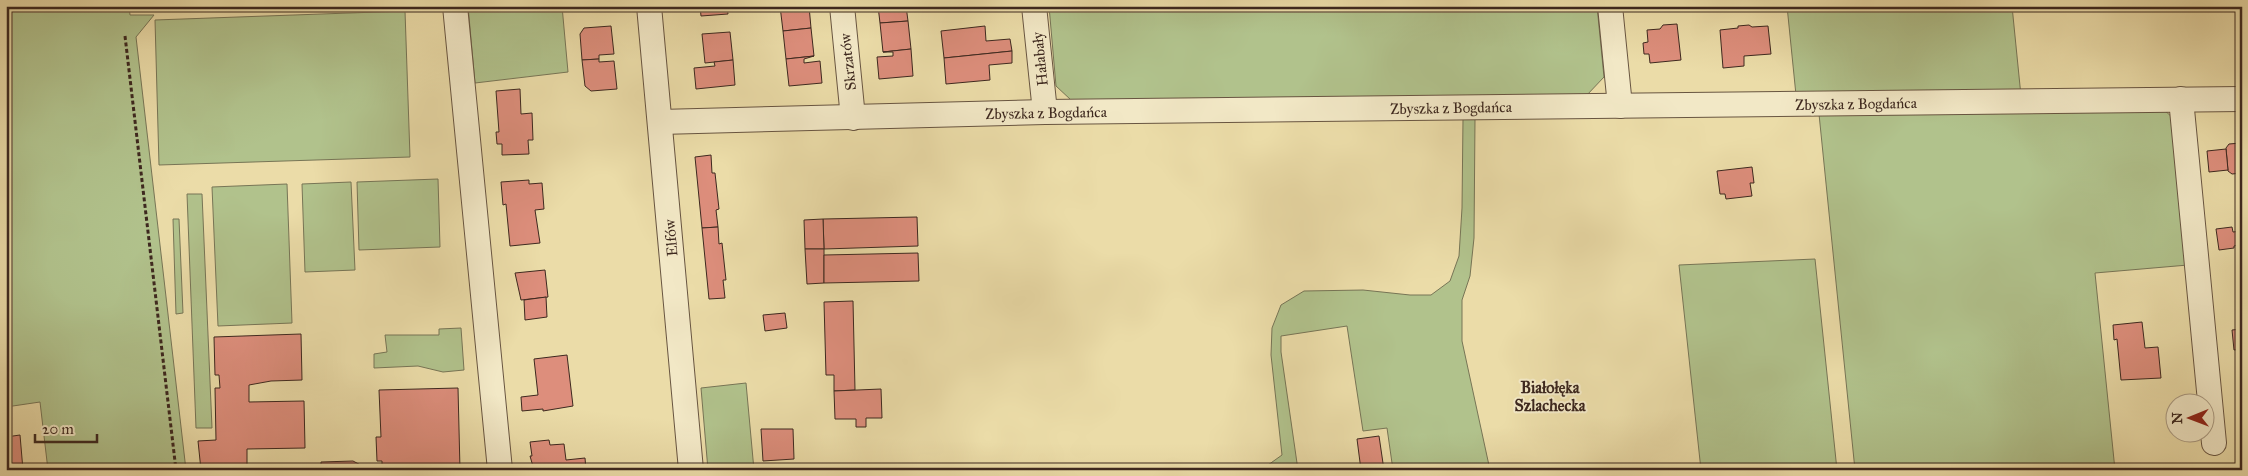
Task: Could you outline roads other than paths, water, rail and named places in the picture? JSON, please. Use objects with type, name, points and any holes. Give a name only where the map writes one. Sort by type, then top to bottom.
[{"type":"street","points":[[455,6],[500,470]]},
{"type":"street","name":"Elfów","points":[[649,6],[691,470]]},
{"type":"street","name":"Skrzatów","points":[[842,6],[853,118]]},
{"type":"street","name":"Hałabały","points":[[1034,6],[1045,112]]},
{"type":"street","points":[[1610,6],[1620,106]]},
{"type":"street","points":[[2181,99],[2209,394]]},
{"type":"street","name":"Zbyszka z Bogdańca","points":[[660,122],[1045,112],[2242,99]]},
{"type":"district","name":"Białołęka Szlachecka","points":[[1550,396]]}]
